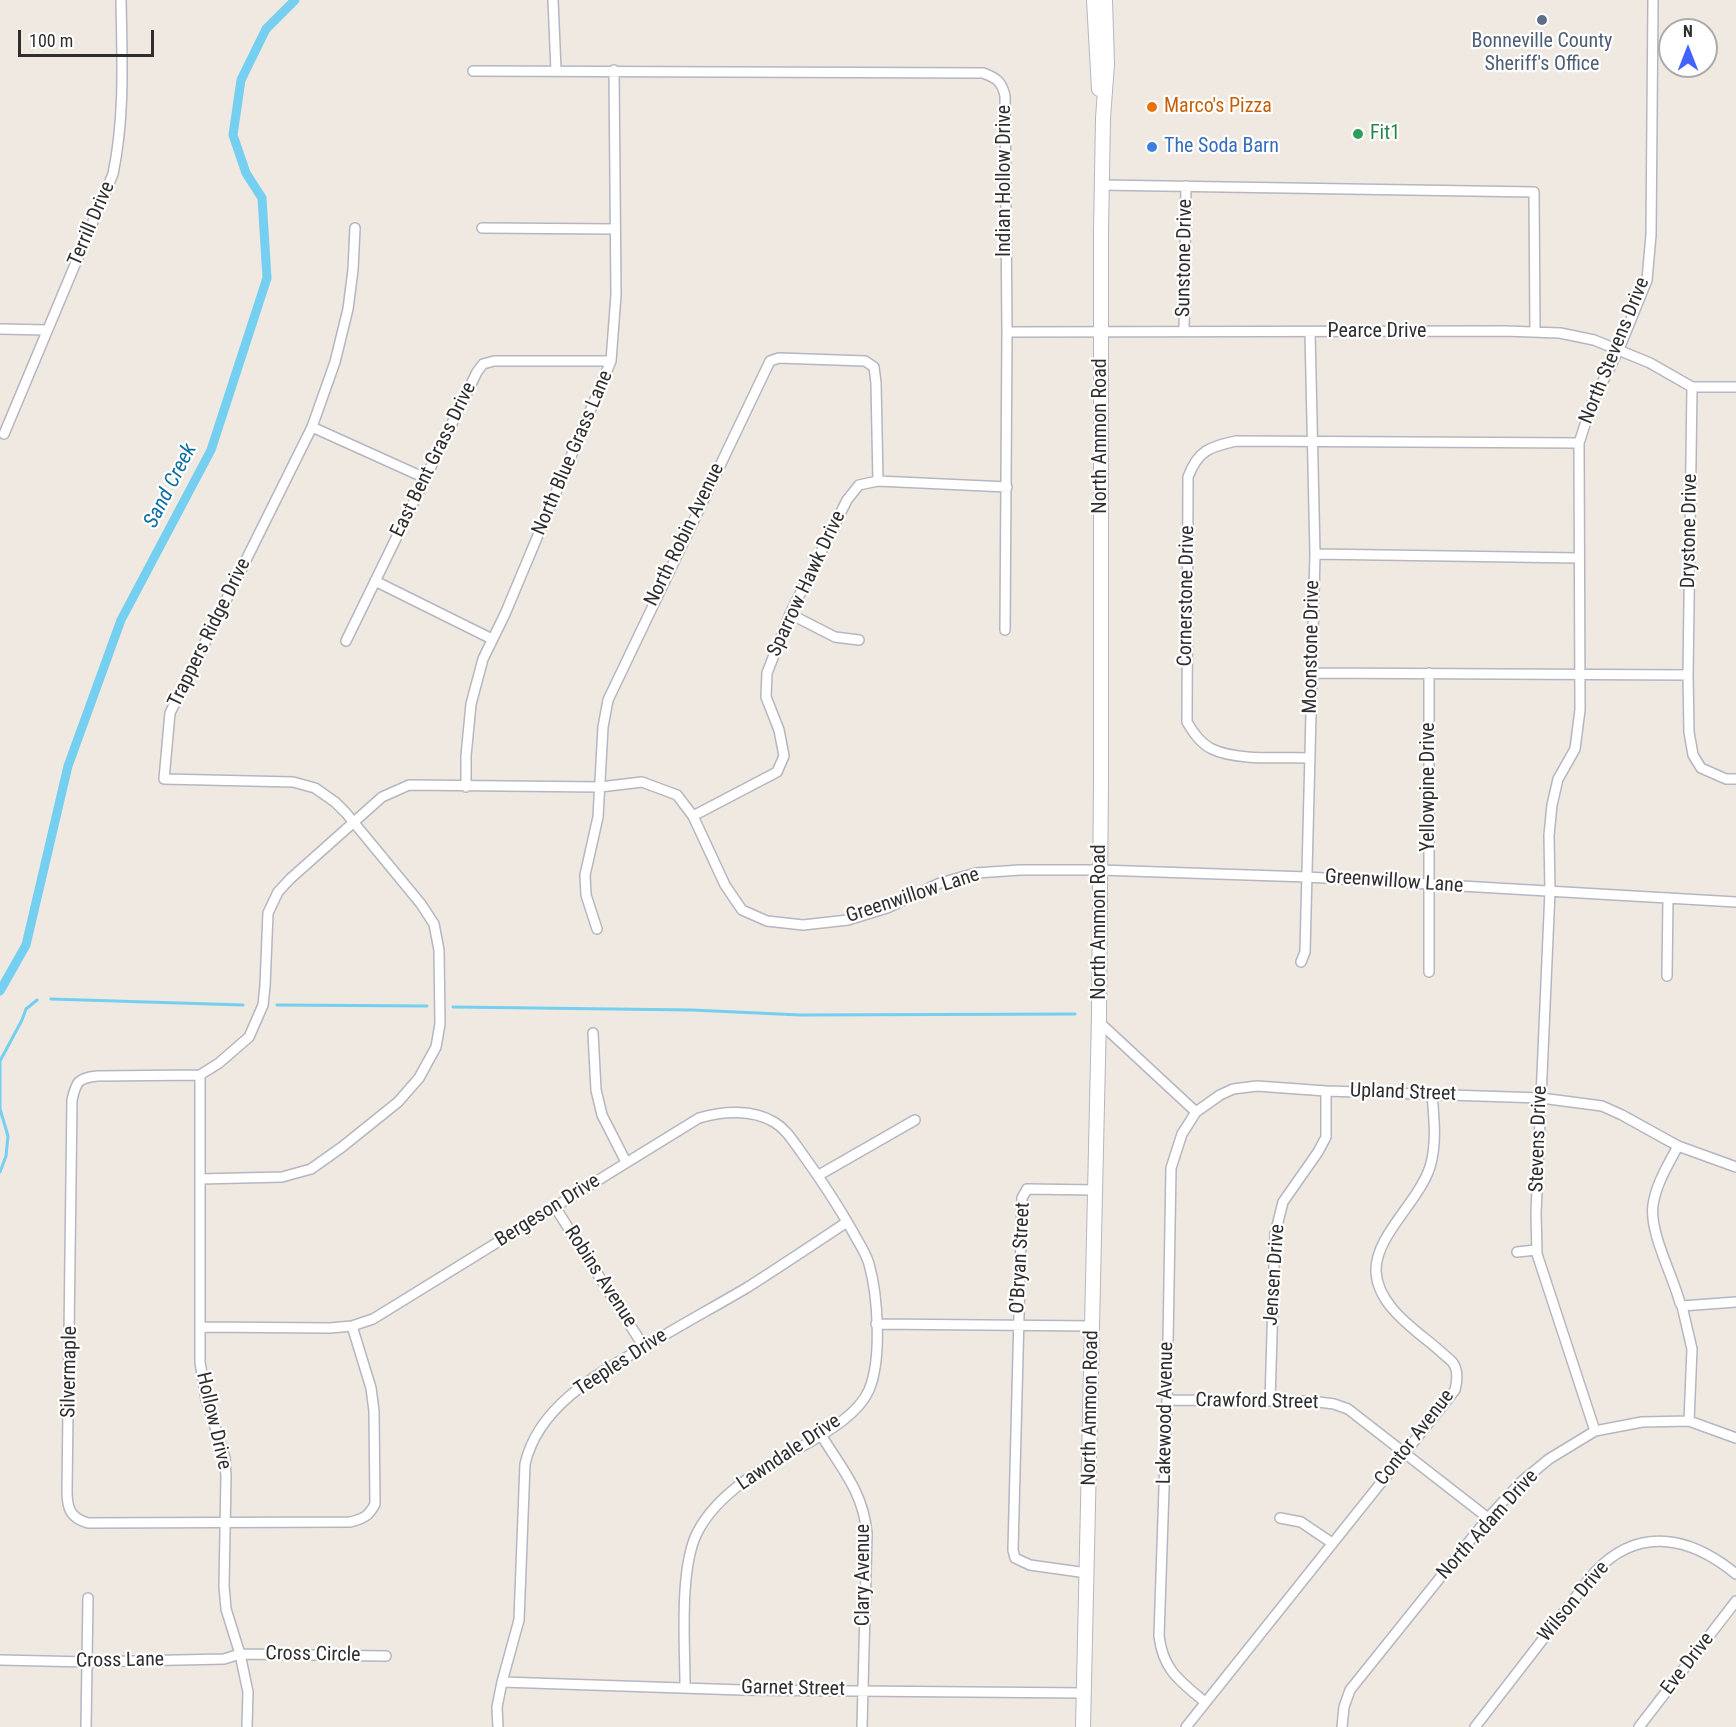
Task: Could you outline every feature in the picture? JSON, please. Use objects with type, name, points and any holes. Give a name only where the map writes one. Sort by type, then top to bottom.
[{"type":"main road","name":"North Ammon Road","points":[[1094,0],[1097,72],[1103,118]]},
{"type":"main road","name":"North Ammon Road","points":[[1083,1727],[1099,1022],[1101,184],[1107,64],[1104,0]]},
{"type":"street","name":"Terrill Drive","points":[[4,434],[113,174],[120,141],[122,113],[121,0]]},
{"type":"street","points":[[553,0],[556,70]]},
{"type":"street","name":"North Stevens Drive","points":[[1579,674],[1579,443],[1592,403],[1619,349],[1647,280],[1651,235],[1653,0]]},
{"type":"street","name":"North Blue Grass Lane","points":[[466,787],[466,756],[471,704],[483,659],[611,361],[616,295],[614,70]]},
{"type":"street","name":"Indian Hollow Drive","points":[[473,71],[983,73],[995,77],[1003,85],[1005,96],[1007,332],[1005,630]]},
{"type":"street","points":[[1101,184],[1534,192],[1535,332]]},
{"type":"street","name":"Sunstone Drive","points":[[1184,331],[1186,186]]},
{"type":"street","name":"Trappers Ridge Drive","points":[[200,1179],[282,1177],[311,1169],[342,1148],[398,1102],[419,1078],[436,1047],[440,1024],[439,950],[434,924],[421,904],[335,802],[315,788],[293,782],[164,779],[170,713],[312,428],[335,362],[348,309],[355,228]]},
{"type":"street","points":[[482,228],[615,229]]},
{"type":"street","points":[[0,329],[46,330]]},
{"type":"street","name":"Pearce Drive","points":[[1007,332],[1560,333],[1594,340],[1619,349],[1650,363],[1692,387],[1736,387]]},
{"type":"street","name":"Moonstone Drive","points":[[1301,962],[1305,952],[1315,554],[1310,332]]},
{"type":"street","name":"North Robin Avenue","points":[[597,928],[586,895],[585,875],[598,817],[603,727],[608,700],[770,361],[779,358],[865,361],[874,367],[878,481]]},
{"type":"street","name":"East Bent Grass Drive","points":[[346,641],[477,372],[483,364],[494,361],[611,361]]},
{"type":"street","name":"Drystone Drive","points":[[1692,387],[1689,732],[1693,755],[1701,768],[1726,779],[1736,779]]},
{"type":"street","points":[[312,428],[425,478]]},
{"type":"street","name":"Cornerstone Drive","points":[[1310,758],[1236,755],[1212,749],[1196,737],[1187,722],[1188,477],[1194,460],[1210,446],[1236,441],[1579,443]]},
{"type":"street","name":"Sparrow Hawk Drive","points":[[693,816],[777,772],[784,756],[779,730],[766,697],[766,673],[790,614],[847,500],[859,485],[878,481],[1006,487]]},
{"type":"street","points":[[1315,554],[1579,558]]},
{"type":"street","points":[[375,581],[492,639]]},
{"type":"street","points":[[790,614],[835,637],[859,640]]},
{"type":"street","points":[[1311,673],[1688,675]]},
{"type":"street","name":"Yellowpine Drive","points":[[1429,673],[1429,972]]},
{"type":"street","name":"Stevens Drive","points":[[1579,674],[1580,710],[1575,749],[1558,779],[1549,837],[1550,891],[1540,1098],[1536,1250],[1595,1431]]},
{"type":"street","name":"Greenwillow Lane","points":[[200,1075],[236,1049],[249,1036],[258,1019],[263,1005],[265,986],[268,913],[278,892],[382,797],[409,785],[600,787],[642,782],[677,795],[693,816],[724,885],[742,910],[767,921],[803,925],[848,920],[887,908],[940,883],[976,873],[1020,870],[1100,870],[1307,877],[1736,902]]},
{"type":"street","points":[[1667,976],[1668,898]]},
{"type":"street","points":[[1099,1022],[1196,1112]]},
{"type":"street","points":[[593,1033],[594,1072],[602,1114],[626,1162]]},
{"type":"street","name":"Silvermaple","points":[[200,1075],[84,1077],[75,1086],[72,1100],[68,1504],[78,1520],[88,1523],[350,1522],[363,1519],[370,1514],[375,1504],[374,1411],[371,1388],[352,1326]]},
{"type":"street","name":"Hollow Drive","points":[[200,1075],[202,1381],[225,1458],[226,1609],[240,1653],[248,1692],[247,1727]]},
{"type":"street","name":"Upland Street","points":[[1196,1112],[1233,1089],[1257,1086],[1326,1091],[1540,1098],[1602,1106],[1678,1146],[1736,1167]]},
{"type":"street","name":"Jensen Drive","points":[[1270,1401],[1275,1234],[1283,1202],[1326,1137],[1326,1091]]},
{"type":"street","name":"Contor Avenue","points":[[1186,1727],[1455,1390],[1458,1382],[1454,1364],[1389,1305],[1380,1289],[1376,1270],[1381,1245],[1419,1191],[1430,1166],[1434,1115],[1432,1094]]},
{"type":"street","name":"Lakewood Avenue","points":[[1196,1112],[1182,1134],[1171,1168],[1167,1400],[1159,1636],[1161,1652],[1166,1664],[1174,1675],[1204,1702]]},
{"type":"street","name":"Bergeson Drive","points":[[201,1327],[330,1328],[352,1326],[373,1319],[699,1118],[724,1113],[755,1114],[775,1123],[790,1135],[819,1175],[847,1222]]},
{"type":"street","points":[[819,1175],[915,1120]]},
{"type":"street","points":[[1678,1146],[1661,1178],[1653,1205],[1653,1214],[1660,1246],[1682,1306],[1692,1349],[1689,1421]]},
{"type":"street","name":"O'Bryan Street","points":[[1018,1324],[1022,1198],[1027,1189],[1096,1190]]},
{"type":"street","name":"Robins Avenue","points":[[555,1207],[644,1347]]},
{"type":"street","name":"Lawndale Drive","points":[[685,1686],[686,1578],[697,1533],[732,1492],[763,1468],[821,1435],[860,1404],[868,1391],[874,1373],[875,1289],[869,1261],[847,1222]]},
{"type":"street","name":"Teeples Drive","points":[[498,1727],[497,1707],[519,1620],[525,1464],[529,1447],[541,1427],[560,1405],[586,1382],[748,1286],[847,1222]]},
{"type":"street","points":[[1517,1252],[1536,1250]]},
{"type":"street","points":[[1682,1306],[1736,1302]]},
{"type":"street","name":"O'Bryan Street","points":[[876,1324],[1092,1326]]},
{"type":"street","points":[[1018,1324],[1013,1550],[1015,1558],[1030,1566],[1087,1573]]},
{"type":"street","name":"Crawford Street","points":[[1167,1400],[1311,1401],[1334,1404],[1348,1409],[1488,1518]]},
{"type":"street","name":"North Adam Drive","points":[[1342,1727],[1344,1707],[1350,1690],[1488,1518],[1521,1482],[1542,1464],[1595,1431],[1642,1422],[1689,1421],[1736,1438]]},
{"type":"street","name":"Clary Avenue","points":[[821,1435],[859,1495],[865,1515],[867,1533],[862,1727]]},
{"type":"street","points":[[1280,1518],[1301,1522],[1332,1543]]},
{"type":"street","name":"Wilson Drive","points":[[1475,1727],[1595,1572],[1615,1555],[1634,1546],[1668,1541],[1690,1545],[1712,1556],[1736,1574]]},
{"type":"street","points":[[86,1727],[88,1598]]},
{"type":"street","name":"Eve Drive","points":[[1640,1727],[1736,1601]]},
{"type":"street","name":"Cross Circle","points":[[240,1653],[386,1656]]},
{"type":"street","name":"Cross Lane","points":[[0,1660],[88,1662],[224,1659],[240,1653]]},
{"type":"street","name":"Garnet Street","points":[[502,1682],[685,1686],[742,1690],[1083,1692]]},
{"type":"waterway","name":"Sand Creek","points":[[0,991],[26,945],[68,766],[121,620],[211,450],[267,278],[262,198],[246,173],[233,135],[241,80],[266,29],[295,0]]},
{"type":"waterway","points":[[51,999],[243,1005]]},
{"type":"waterway","points":[[0,1172],[6,1156],[8,1136],[0,1109],[0,1061],[26,1009],[37,1000]]},
{"type":"waterway","points":[[277,1005],[427,1006]]},
{"type":"waterway","points":[[453,1007],[692,1010],[800,1015],[1075,1014]]},
{"type":"place","name":"Bonneville County Sheriff's Office","points":[[1542,20]]},
{"type":"place","name":"Marco's Pizza","points":[[1152,107]]},
{"type":"place","name":"Fit1","points":[[1358,134]]},
{"type":"place","name":"The Soda Barn","points":[[1152,147]]}]
